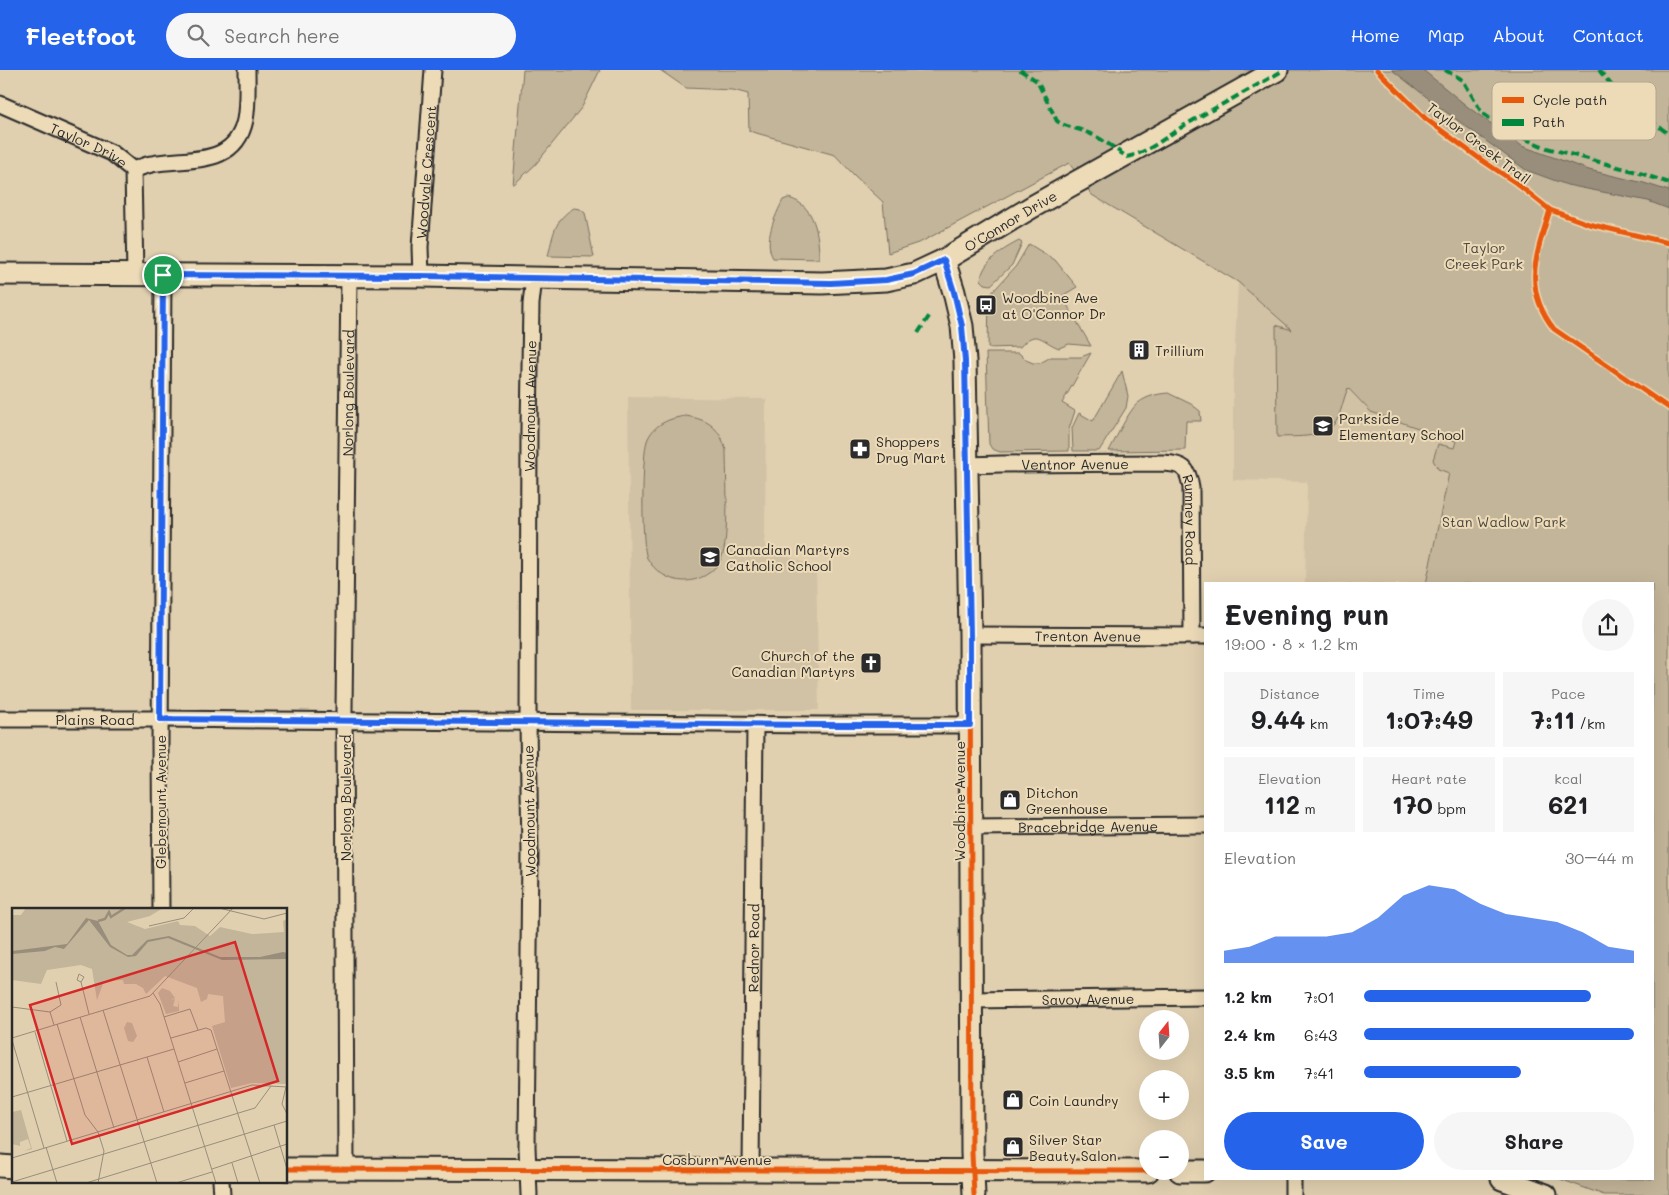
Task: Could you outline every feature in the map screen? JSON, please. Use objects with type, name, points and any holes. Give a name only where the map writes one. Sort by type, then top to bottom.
[{"type":"main road","name":"O'Connor Drive","points":[[0,274],[421,276],[831,283],[886,280],[914,274],[944,260],[1032,207],[1277,70]]},
{"type":"main road","name":"Woodbine Avenue","points":[[944,260],[962,326],[965,361],[970,635],[972,1153],[974,1195]]},
{"type":"main road","name":"Cosburn Avenue","points":[[288,1169],[1139,1171]]},
{"type":"main road","points":[[1189,1171],[1204,1171]]},
{"type":"main road","points":[[1505,1180],[1546,1195]]},
{"type":"street","points":[[133,170],[151,164],[218,156],[228,149],[237,140],[245,122],[247,70]]},
{"type":"street","name":"Woodvale Crescent","points":[[421,276],[420,247],[433,70]]},
{"type":"street","name":"Taylor Drive","points":[[0,104],[112,153],[133,170],[135,275]]},
{"type":"street","name":"Glebemount Avenue","points":[[160,908],[163,275]]},
{"type":"street","name":"Norlong Boulevard","points":[[346,1169],[344,721],[349,276]]},
{"type":"street","name":"Woodmount Avenue","points":[[529,1195],[530,853],[528,722],[531,304],[534,278]]},
{"type":"street","name":"Ventnor Avenue","points":[[967,465],[1163,463],[1183,467]]},
{"type":"street","name":"Rumney Road","points":[[1183,467],[1189,475],[1191,488],[1198,636]]},
{"type":"street","name":"Trenton Avenue","points":[[970,635],[1198,636]]},
{"type":"street","name":"Plains Road","points":[[0,719],[970,725]]},
{"type":"street","name":"Rednor Road","points":[[751,1170],[756,724]]},
{"type":"street","name":"Bracebridge Avenue","points":[[970,827],[1204,825]]},
{"type":"street","name":"Savoy Avenue","points":[[972,1000],[1204,998]]},
{"type":"street","points":[[1293,1180],[1293,1195]]},
{"type":"street","points":[[221,1182],[222,1195]]},
{"type":"shaded area","points":[[1392,70],[1423,70],[1492,124],[1492,140],[1514,140],[1522,146],[1589,170],[1669,191],[1669,209],[1648,201],[1567,185],[1526,170]]},
{"type":"shaded area","name":"Parkside Elementary School","points":[[1238,282],[1293,331],[1371,412],[1456,441],[1426,582],[1305,582],[1307,482],[1233,480],[1233,384]]},
{"type":"shaded area","name":"Canadian Martyrs Catholic School","points":[[628,397],[766,399],[765,548],[816,567],[819,710],[631,710]]},
{"type":"green space","points":[[523,70],[600,70],[582,107],[535,165],[513,185]]},
{"type":"green space","name":"Taylor Creek Park","points":[[660,70],[1669,70],[1669,1195],[1604,1195],[1563,1180],[1654,1180],[1654,582],[1426,582],[1449,473],[1438,469],[1433,460],[1438,444],[1454,448],[1456,441],[1371,412],[1348,388],[1338,418],[1327,430],[1311,435],[1277,437],[1276,325],[1292,330],[1238,282],[1092,195],[1069,163],[921,242],[888,253],[883,202],[835,155],[749,131],[748,94],[733,90],[686,88]]},
{"type":"green space","points":[[788,198],[797,201],[810,214],[818,240],[819,259],[773,258],[769,244],[771,229],[783,200]]},
{"type":"green space","points":[[574,208],[580,209],[585,213],[594,257],[548,256],[558,223],[567,212]]},
{"type":"green space","points":[[1019,241],[1022,243],[1012,265],[991,285],[985,284],[981,280],[985,267],[995,256]]},
{"type":"green space","points":[[1029,244],[1055,260],[1077,287],[1062,296],[1091,346],[1069,344],[1059,348],[1035,337],[1026,341],[1020,347],[988,348],[989,296],[1016,266]]},
{"type":"green space","points":[[986,353],[1019,353],[1026,360],[1040,363],[1051,357],[1081,357],[1091,353],[1062,403],[1075,411],[1069,429],[1069,451],[1000,452],[992,449],[989,444]]},
{"type":"green space","points":[[1122,371],[1128,396],[1126,408],[1099,451],[1073,451],[1072,428],[1079,413],[1093,421]]},
{"type":"green space","points":[[1168,393],[1191,404],[1200,411],[1201,421],[1186,421],[1185,450],[1109,451],[1126,418],[1138,403],[1152,396]]},
{"type":"green space","points":[[686,416],[707,422],[712,426],[720,436],[726,450],[726,538],[721,559],[710,572],[695,580],[678,581],[663,574],[647,558],[644,536],[644,463],[647,441],[653,430],[674,418]]},
{"type":"marked path","points":[[1020,70],[1037,81],[1057,121],[1097,137],[1127,157],[1150,148],[1185,125],[1284,70]]},
{"type":"marked path","points":[[1445,70],[1463,80],[1482,113],[1492,120]]},
{"type":"marked path","points":[[1599,70],[1609,82]]},
{"type":"marked path","points":[[1656,125],[1669,134]]},
{"type":"marked path","points":[[1528,140],[1547,148],[1637,172],[1669,183]]},
{"type":"marked path","points":[[918,333],[930,315]]},
{"type":"cycle path","name":"Taylor Creek Trail","points":[[1377,70],[1426,119],[1516,183],[1550,210],[1589,224],[1669,243]]},
{"type":"cycle path","points":[[1550,210],[1540,242],[1535,271],[1535,285],[1544,314],[1554,329],[1669,408]]},
{"type":"cycle path","points":[[944,260],[962,326],[965,361],[970,635],[972,1153],[974,1195]]},
{"type":"cycle path","points":[[288,1169],[1139,1171]]},
{"type":"place","name":"Woodbine Ave at O'Connor Dr","points":[[986,305]]},
{"type":"place","name":"Trillium","points":[[1139,350]]},
{"type":"place","name":"Parkside Elementary School","points":[[1323,426]]},
{"type":"place","name":"Shoppers Drug Mart","points":[[860,449]]},
{"type":"place","name":"Canadian Martyrs Catholic School","points":[[710,557]]},
{"type":"place","name":"Church of the Canadian Martyrs","points":[[871,663]]},
{"type":"place","name":"Ditchon Greenhouse","points":[[1010,800]]},
{"type":"place","name":"Coin Laundry","points":[[1013,1100]]},
{"type":"place","name":"Silver Star Beauty Salon","points":[[1013,1147]]},
{"type":"route","points":[[944,260],[962,326],[965,361],[970,725],[160,719],[163,275],[421,276],[831,283],[886,280],[914,274],[944,260]]},
{"type":"park label","name":"Stan Wadlow Park","points":[[1504,521]]}]
